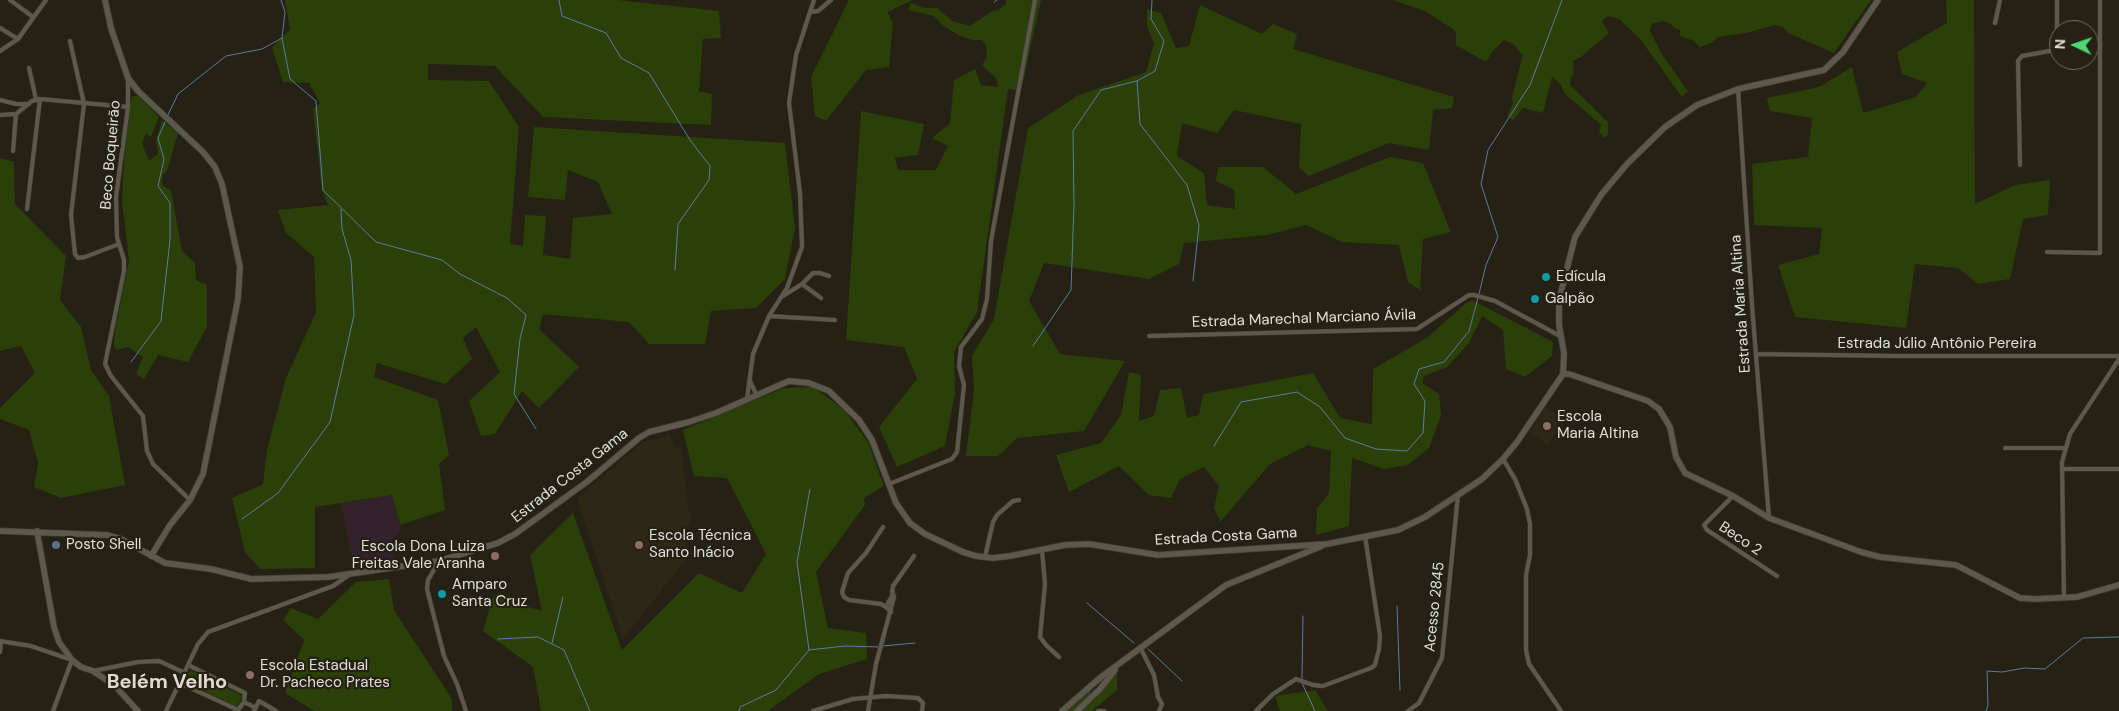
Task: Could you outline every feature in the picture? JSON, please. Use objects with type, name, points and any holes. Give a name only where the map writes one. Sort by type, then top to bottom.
[{"type":"main road","points":[[105,0],[111,28],[128,78],[169,121],[203,152],[214,167],[222,184],[240,267],[238,299],[203,474],[190,500],[170,525],[151,556]]},
{"type":"main road","points":[[1878,0],[1842,52],[1824,70],[1738,89],[1697,105],[1665,127],[1627,164],[1601,194],[1575,237],[1559,300],[1558,314],[1564,358],[1563,374],[1569,374],[1648,401],[1659,408],[1670,427],[1676,457],[1685,473],[1733,496],[1769,518],[1860,552],[1880,557],[1956,565],[2020,598],[2077,597],[2119,585]]},
{"type":"main road","name":"Estrada Costa Gama","points":[[0,530],[107,535],[121,539],[165,563],[211,569],[252,579],[350,575],[439,561],[498,543],[515,534],[588,481],[639,438],[649,432],[689,422],[790,381],[809,383],[829,391],[859,420],[872,440],[905,518],[914,526],[963,552],[985,557],[1010,556],[1065,545],[1089,544],[1158,555],[1326,544],[1398,530],[1412,525],[1482,479],[1503,459],[1517,442],[1563,374]]},
{"type":"main road","points":[[37,531],[54,627],[59,642],[72,660],[114,685],[138,711]]},
{"type":"main road","points":[[1062,711],[1086,689],[1140,647],[1226,585],[1326,544]]},
{"type":"main road","points":[[1292,557],[1293,545]]},
{"type":"main road","points":[[1077,711],[1100,690],[1125,659]]},
{"type":"street","points":[[10,0],[33,17]]},
{"type":"street","points":[[747,399],[753,354],[769,316],[787,288],[802,247],[800,192],[789,103],[796,55],[814,0]]},
{"type":"street","points":[[810,12],[818,11],[831,0]]},
{"type":"street","points":[[889,484],[952,459],[957,452],[964,385],[958,366],[962,347],[982,318],[987,298],[991,242],[1035,0]]},
{"type":"street","points":[[1995,23],[2000,0]]},
{"type":"street","points":[[2020,165],[2018,60],[2022,56],[2055,50],[2057,46],[2057,0]]},
{"type":"street","points":[[2047,252],[2100,252],[2100,0]]},
{"type":"street","points":[[0,51],[18,39],[44,1]]},
{"type":"street","points":[[0,28],[18,39]]},
{"type":"street","points":[[70,41],[84,104],[71,215],[75,254],[78,258],[85,257],[119,244]]},
{"type":"street","points":[[27,208],[38,99],[29,68]]},
{"type":"street","name":"Beco Boqueirão","points":[[128,78],[128,107],[116,197],[117,231],[124,260],[124,270],[106,364],[111,376],[143,416],[147,450],[153,464],[190,500]]},
{"type":"street","name":"Estrada Maria Altina","points":[[1738,89],[1769,518]]},
{"type":"street","points":[[0,115],[16,114],[38,99],[128,107]]},
{"type":"street","points":[[0,100],[16,104],[29,104]]},
{"type":"street","points":[[13,151],[16,114]]},
{"type":"street","points":[[781,297],[802,284],[815,272],[829,276]]},
{"type":"street","points":[[802,284],[821,298]]},
{"type":"street","name":"Estrada Marechal Marciano Ávila","points":[[1149,336],[1417,329],[1468,295],[1495,301],[1560,336]]},
{"type":"street","points":[[769,316],[835,320]]},
{"type":"street","name":"Estrada Júlio Antônio Pereira","points":[[1756,354],[2119,358]]},
{"type":"street","points":[[2064,598],[2062,469],[2066,448],[2070,434],[2119,358]]},
{"type":"street","points":[[750,381],[756,394]]},
{"type":"street","points":[[2006,448],[2066,448]]},
{"type":"street","points":[[1503,459],[1515,479],[1527,509],[1530,524],[1530,555],[1526,575],[1526,650],[1529,664],[1561,711]]},
{"type":"street","points":[[2062,469],[2119,469]]},
{"type":"street","name":"Acesso 2845","points":[[1408,711],[1419,703],[1442,658],[1458,495]]},
{"type":"street","name":"Beco 2","points":[[1733,496],[1704,525],[1707,530],[1776,576]]},
{"type":"street","points":[[985,557],[992,522],[1013,501],[1019,500]]},
{"type":"street","points":[[883,527],[866,553],[848,573],[842,592],[844,597],[849,600],[878,604],[886,607],[891,612]]},
{"type":"street","points":[[1256,711],[1273,694],[1296,679],[1313,685],[1323,686],[1372,668],[1375,665],[1380,636],[1365,536]]},
{"type":"street","points":[[1042,550],[1045,584],[1040,637],[1046,646],[1059,657]]},
{"type":"street","points":[[886,607],[891,598],[893,586],[914,556]]},
{"type":"street","points":[[439,561],[428,580],[427,589],[444,656],[457,684],[465,710]]},
{"type":"street","points":[[166,711],[198,644],[208,632],[333,586],[350,575]]},
{"type":"street","points":[[868,711],[876,664],[894,597],[892,591]]},
{"type":"street","points":[[0,652],[1,641],[31,646],[72,660],[53,711]]},
{"type":"street","points":[[1140,647],[1154,675],[1158,696],[1162,704],[1159,711]]},
{"type":"street","points":[[93,671],[138,662],[161,661],[184,673]]},
{"type":"street","points":[[180,683],[238,710],[244,702],[245,693],[188,665]]},
{"type":"street","points":[[813,711],[834,704],[872,696],[918,698],[924,703],[922,711]]},
{"type":"street","points":[[244,702],[255,709],[260,702],[276,711]]},
{"type":"street","points":[[1098,711],[1104,711]]},
{"type":"shaded area","name":"Escola Maria Altina","points":[[1545,407],[1565,419],[1548,445],[1529,433]]},
{"type":"shaded area","name":"Escola Técnica Santo Inácio","points":[[670,436],[675,448],[681,447],[689,513],[692,516],[686,531],[687,558],[623,639],[577,498],[643,442]]},
{"type":"shaded area","points":[[392,495],[401,529],[391,542],[395,561],[354,568],[341,503]]},
{"type":"green space","points":[[285,0],[618,0],[719,11],[721,38],[703,39],[699,91],[712,94],[711,125],[543,117],[495,66],[428,64],[428,80],[489,81],[519,127],[510,244],[523,246],[525,215],[546,216],[543,255],[570,259],[573,218],[612,214],[598,182],[568,170],[565,200],[528,197],[534,127],[785,143],[795,228],[785,279],[756,308],[711,311],[705,344],[649,344],[629,322],[543,314],[539,329],[579,367],[539,408],[522,391],[495,434],[481,436],[469,401],[500,372],[476,327],[463,338],[472,359],[445,384],[377,363],[374,377],[438,400],[449,455],[439,464],[445,510],[400,525],[392,495],[315,507],[315,568],[260,569],[245,552],[232,498],[263,484],[267,450],[286,378],[316,312],[314,257],[286,233],[278,210],[328,205],[322,191],[313,109],[320,103],[309,83],[283,82],[272,47],[290,30]]},
{"type":"green space","points":[[849,0],[913,0],[887,12],[893,22],[889,67],[866,70],[826,121],[815,116],[811,77]]},
{"type":"green space","points":[[1006,0],[1041,0],[1021,91],[1008,89],[977,312],[954,352],[955,393],[945,446],[897,467],[879,427],[917,379],[904,347],[846,340],[861,111],[924,124],[918,155],[895,158],[898,170],[936,170],[948,146],[932,138],[950,123],[954,80],[975,69],[981,85],[998,87],[997,79],[982,65],[987,57],[986,45],[982,40],[972,40],[958,35],[942,25],[934,16],[908,10],[911,3],[924,8],[937,8],[952,21],[970,26],[994,10],[997,11],[1006,4]]},
{"type":"green space","points":[[1393,0],[1871,0],[1834,53],[1788,33],[1783,27],[1775,25],[1746,33],[1718,37],[1711,43],[1700,47],[1694,41],[1680,36],[1680,30],[1674,28],[1670,23],[1662,21],[1652,24],[1650,30],[1663,56],[1688,91],[1682,97],[1640,39],[1619,19],[1608,16],[1602,21],[1609,33],[1581,57],[1573,61],[1574,73],[1570,85],[1608,122],[1608,135],[1604,138],[1599,131],[1601,125],[1565,94],[1561,85],[1552,77],[1543,113],[1523,108],[1513,120],[1507,116],[1513,103],[1512,97],[1523,55],[1513,44],[1504,40],[1493,51],[1486,62],[1456,45],[1456,33],[1453,29],[1425,11]]},
{"type":"green space","points":[[1946,0],[1974,0],[1975,204],[2015,185],[2050,180],[2048,215],[2023,219],[2010,279],[1978,284],[1958,268],[1915,264],[1906,328],[1795,317],[1778,265],[1819,254],[1822,228],[1754,225],[1752,164],[1808,157],[1812,118],[1770,111],[1767,98],[1819,87],[1852,67],[1863,113],[1916,97],[1927,83],[1902,74],[1897,52],[1947,23]]},
{"type":"green space","points":[[1200,5],[1262,34],[1273,24],[1297,34],[1293,49],[1454,97],[1452,108],[1433,110],[1429,150],[1389,143],[1309,176],[1299,168],[1301,124],[1234,110],[1217,133],[1182,123],[1177,156],[1204,173],[1207,205],[1235,209],[1234,190],[1216,181],[1218,167],[1263,167],[1296,194],[1390,157],[1423,163],[1451,232],[1423,239],[1420,290],[1408,282],[1399,245],[1342,242],[1306,225],[1267,235],[1184,243],[1179,264],[1149,279],[1044,263],[1029,301],[1060,354],[1125,361],[1084,431],[1017,438],[998,456],[966,456],[974,390],[972,356],[994,319],[1028,128],[1079,95],[1146,72],[1154,44],[1147,26],[1147,9],[1161,13],[1176,48],[1189,46]]},
{"type":"green space","points":[[132,96],[138,96],[159,117],[151,137],[146,133],[142,143],[149,161],[158,154],[156,140],[162,120],[178,133],[167,171],[163,175],[162,185],[171,191],[182,251],[195,263],[196,280],[207,285],[207,327],[188,362],[158,355],[144,379],[136,374],[143,357],[128,347],[117,350],[114,347],[115,330],[129,260],[122,202],[125,140]]},
{"type":"green space","points":[[0,158],[14,162],[15,204],[66,256],[60,300],[81,327],[91,370],[109,396],[125,485],[61,498],[34,487],[38,463],[29,430],[0,419],[0,408],[35,373],[21,346],[0,351]]},
{"type":"green space","points":[[1472,300],[1553,342],[1552,356],[1525,377],[1506,369],[1503,330],[1482,316],[1469,343],[1447,367],[1424,376],[1422,383],[1439,394],[1441,416],[1429,448],[1408,465],[1384,469],[1352,458],[1349,526],[1316,535],[1317,508],[1329,493],[1331,451],[1308,445],[1270,464],[1220,522],[1214,508],[1219,486],[1204,467],[1180,479],[1171,498],[1149,495],[1119,466],[1069,492],[1056,455],[1101,443],[1121,415],[1129,372],[1141,375],[1139,421],[1154,416],[1160,390],[1181,388],[1187,418],[1199,415],[1203,394],[1313,373],[1340,418],[1372,424],[1373,369],[1428,337]]},
{"type":"green space","points":[[813,387],[844,410],[868,442],[884,486],[864,498],[865,505],[816,572],[828,628],[866,633],[867,659],[819,674],[768,711],[541,711],[533,667],[483,631],[493,596],[542,611],[530,555],[573,513],[622,650],[699,573],[742,593],[766,554],[727,478],[694,476],[683,430],[784,388]]},
{"type":"green space","points":[[389,579],[394,610],[452,699],[452,711],[314,711],[285,693],[304,640],[283,620],[291,608],[318,619],[356,582]]},
{"type":"green space","points":[[190,670],[243,696],[237,707],[184,681]]},
{"type":"green space","points":[[1117,672],[1117,690],[1092,711],[1080,711]]},
{"type":"green space","points":[[1315,690],[1328,711],[1280,711],[1275,696]]},
{"type":"green space","points":[[1089,691],[1092,695],[1074,711],[1066,711]]},
{"type":"waterway","points":[[281,0],[285,12],[282,38],[290,79],[316,101],[323,190],[376,242],[442,260],[460,274],[507,298],[526,315],[520,339],[514,394],[536,429]]},
{"type":"waterway","points":[[559,0],[562,16],[606,33],[621,58],[649,73],[690,140],[710,166],[709,180],[678,224],[675,270]]},
{"type":"waterway","points":[[1033,346],[1071,290],[1074,205],[1073,131],[1101,90],[1137,81],[1155,71],[1164,41],[1151,19],[1152,0]]},
{"type":"waterway","points":[[1479,294],[1486,265],[1498,237],[1481,184],[1488,150],[1530,85],[1562,0]]},
{"type":"waterway","points":[[167,117],[178,94],[226,56],[262,49],[282,38]]},
{"type":"waterway","points":[[1137,81],[1140,124],[1187,185],[1199,225],[1193,281]]},
{"type":"waterway","points":[[131,362],[161,321],[170,240],[170,203],[158,186],[164,159],[158,138],[166,120]]},
{"type":"waterway","points":[[242,519],[278,493],[330,422],[354,315],[351,260],[342,229],[341,209]]},
{"type":"waterway","points":[[1214,446],[1241,402],[1297,392],[1320,407],[1345,438],[1376,449],[1407,451],[1423,433],[1425,401],[1414,384],[1419,369],[1444,362],[1469,331],[1478,298]]},
{"type":"waterway","points":[[739,711],[740,707],[776,690],[809,650],[797,562],[810,489]]},
{"type":"waterway","points":[[552,643],[563,597]]},
{"type":"waterway","points":[[1087,603],[1134,643]]},
{"type":"waterway","points":[[1397,606],[1400,690]]},
{"type":"waterway","points":[[1302,679],[1303,616]]},
{"type":"waterway","points":[[498,639],[538,637],[564,650],[590,711]]},
{"type":"waterway","points":[[1986,711],[1988,706],[1987,671],[2002,672],[2024,668],[2045,669],[2083,638],[2119,637]]},
{"type":"waterway","points":[[883,646],[915,643]]},
{"type":"waterway","points":[[809,650],[845,646],[879,647]]},
{"type":"waterway","points":[[1148,649],[1182,681]]},
{"type":"waterway","points":[[1302,683],[1315,711]]},
{"type":"place","name":"Edícula","points":[[1546,277]]},
{"type":"place","name":"Galpão","points":[[1535,299]]},
{"type":"place","name":"Escola Maria Altina","points":[[1547,426]]},
{"type":"place","name":"Posto Shell","points":[[56,545]]},
{"type":"place","name":"Escola Técnica Santo Inácio","points":[[639,545]]},
{"type":"place","name":"Escola Dona Luiza Freitas Vale Aranha","points":[[495,556]]},
{"type":"place","name":"Amparo Santa Cruz","points":[[442,594]]},
{"type":"place","name":"Escola Estadual Dr. Pacheco Prates","points":[[250,675]]},
{"type":"district","name":"Belém Velho","points":[[167,683]]}]
